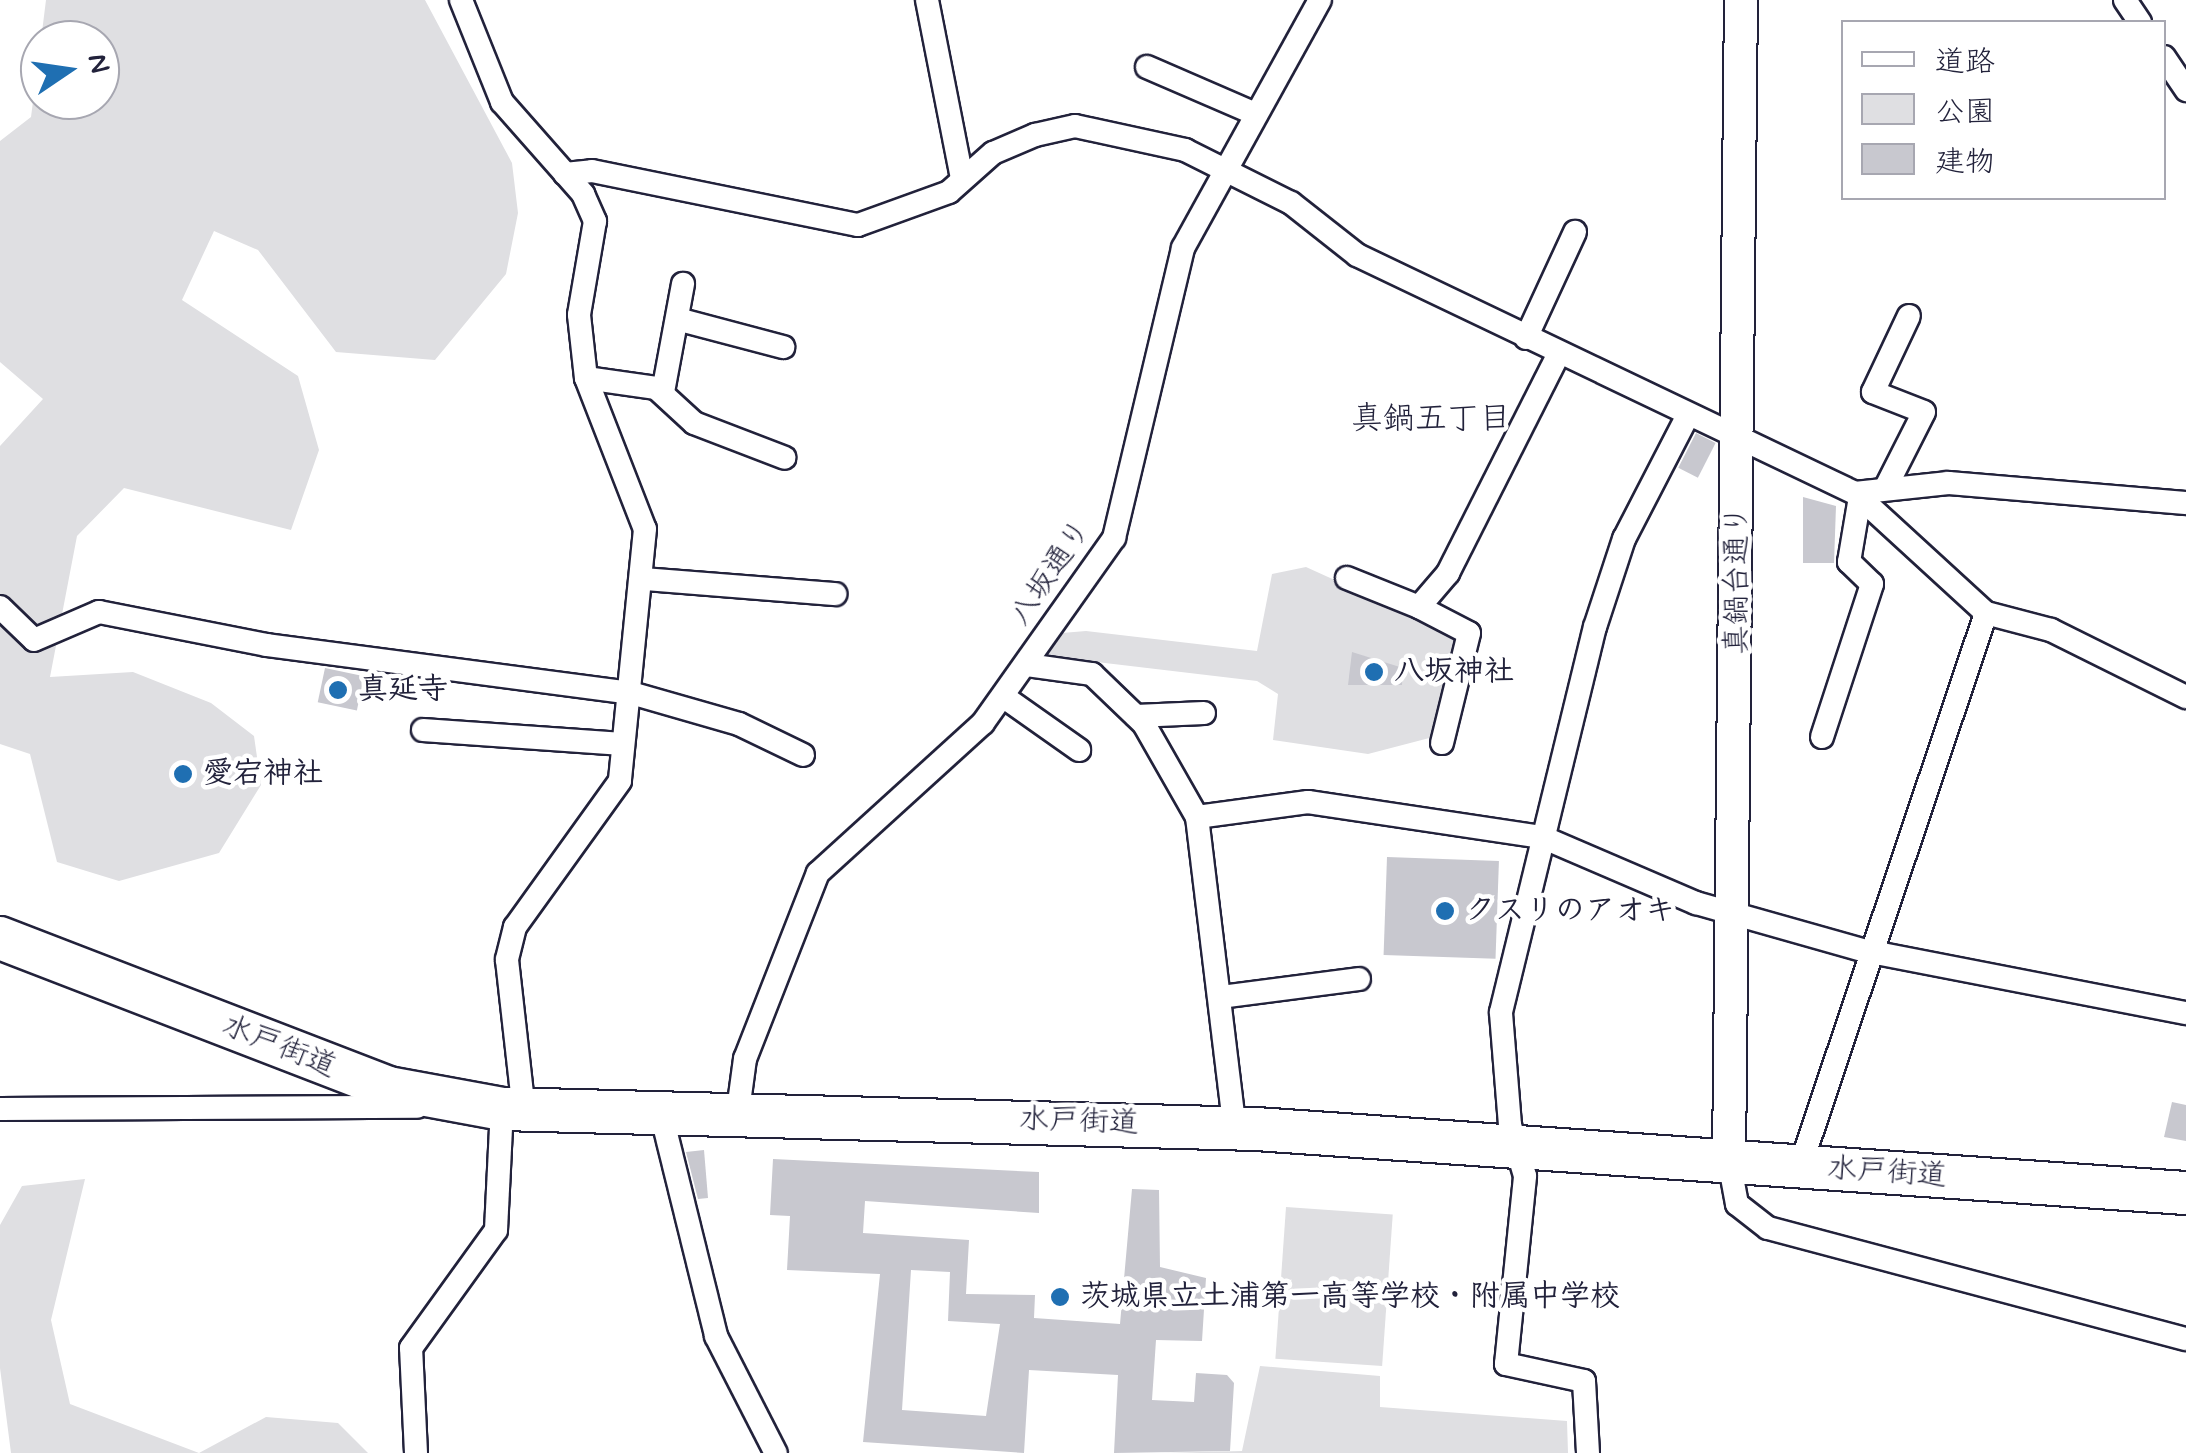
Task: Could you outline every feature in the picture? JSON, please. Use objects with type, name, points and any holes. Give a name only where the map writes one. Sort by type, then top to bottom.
[{"type":"highway","name":"水戸街道","points":[[0,938],[372,1083],[513,1110],[662,1117],[1235,1128],[2186,1192]]},
{"type":"street","points":[[416,1453],[411,1348],[496,1230],[513,1110],[507,960],[515,927],[620,781],[644,578],[645,529],[586,378],[578,315],[595,221],[565,174],[502,102],[461,0]]},
{"type":"street","points":[[928,0],[962,179]]},
{"type":"street","name":"八坂通り","points":[[737,1118],[744,1059],[818,873],[1004,698],[1114,538],[1184,248],[1252,112],[1320,0]]},
{"type":"street","name":"真鍋台通り","points":[[1730,1160],[1740,0]]},
{"type":"street","points":[[2166,60],[2186,90]]},
{"type":"street","points":[[1147,67],[1252,112]]},
{"type":"street","points":[[565,174],[592,171],[858,225],[962,179],[992,153],[1076,126],[1224,166],[1357,255],[1738,443],[1858,495],[1986,613],[2052,630],[2186,696]]},
{"type":"street","points":[[1526,338],[1574,232]]},
{"type":"street","points":[[663,392],[683,284]]},
{"type":"street","points":[[1885,489],[1924,412],[1873,392],[1909,316]]},
{"type":"street","points":[[677,320],[783,347]]},
{"type":"street","points":[[1419,607],[1448,573],[1558,355]]},
{"type":"street","points":[[586,378],[663,392],[694,423],[785,458]]},
{"type":"street","points":[[1588,1453],[1584,1381],[1506,1364],[1525,1176],[1501,1012],[1542,837],[1624,540],[1688,415]]},
{"type":"street","points":[[1858,495],[1948,483],[2186,504]]},
{"type":"street","points":[[1822,737],[1872,584],[1849,562],[1858,495]]},
{"type":"street","points":[[644,578],[835,594]]},
{"type":"street","points":[[1347,578],[1419,607],[1468,633],[1442,743]]},
{"type":"street","points":[[0,607],[34,640],[99,612],[266,645],[631,693],[740,724],[803,755]]},
{"type":"street","points":[[1800,1167],[1866,951],[1986,613]]},
{"type":"street","points":[[1028,665],[1092,674],[1136,716],[1197,816],[1235,1128]]},
{"type":"street","points":[[1004,698],[1079,750]]},
{"type":"street","points":[[1136,716],[1204,713]]},
{"type":"street","points":[[423,730],[623,744]]},
{"type":"street","points":[[1197,816],[1308,802],[1542,837],[1735,912],[1866,951],[2186,1013]]},
{"type":"street","points":[[1221,997],[1359,979]]},
{"type":"street","points":[[0,1109],[300,1114],[461,1103]]},
{"type":"street","points":[[662,1117],[716,1336],[776,1453]]},
{"type":"street","points":[[1730,1160],[1737,1204],[1768,1228],[2186,1339]]},
{"type":"green space","points":[[46,0],[425,0],[512,163],[518,213],[506,274],[435,360],[336,352],[258,250],[214,231],[182,300],[298,376],[319,450],[291,530],[124,488],[77,536],[50,677],[133,672],[211,703],[254,736],[261,785],[219,853],[119,881],[57,862],[30,754],[0,744],[0,446],[43,399],[0,362],[0,141],[27,120],[120,120],[120,20],[44,20]]},
{"type":"green space","points":[[1306,567],[1458,636],[1437,736],[1368,754],[1273,740],[1278,694],[1257,681],[1046,656],[1062,633],[1086,631],[1257,651],[1272,574]]},
{"type":"green space","points":[[85,1179],[51,1320],[70,1404],[199,1453],[11,1453],[0,1368],[0,1225],[22,1186]]},
{"type":"green space","points":[[1286,1207],[1393,1214],[1382,1366],[1275,1359]]},
{"type":"green space","points":[[1260,1366],[1380,1376],[1380,1407],[1567,1421],[1568,1453],[1161,1453],[1242,1451]]},
{"type":"green space","points":[[266,1417],[338,1423],[368,1453],[199,1453]]},
{"type":"building","points":[[1696,433],[1716,443],[1698,478],[1678,468]]},
{"type":"building","points":[[1803,497],[1836,506],[1834,563],[1803,563]]},
{"type":"building","name":"八坂神社","points":[[1352,652],[1403,668],[1402,685],[1348,685]]},
{"type":"building","points":[[325,668],[364,676],[357,711],[318,702]]},
{"type":"building","points":[[1387,857],[1499,861],[1496,959],[1384,955]]},
{"type":"building","points":[[2172,1102],[2186,1105],[2186,1141],[2164,1137]]},
{"type":"building","points":[[704,1150],[708,1198],[698,1199],[686,1152]]},
{"type":"building","points":[[773,1159],[1039,1172],[1039,1213],[865,1201],[863,1233],[969,1240],[966,1294],[1035,1295],[1034,1318],[1120,1324],[1132,1189],[1159,1190],[1160,1267],[1206,1278],[1202,1341],[1156,1340],[1152,1400],[1194,1402],[1196,1373],[1227,1375],[1234,1383],[1230,1451],[1114,1453],[1118,1375],[1029,1370],[1024,1453],[863,1442],[880,1274],[787,1270],[790,1216],[770,1215]],"holes":[[[911,1270],[950,1272],[948,1321],[1000,1324],[986,1416],[902,1410]]]},
{"type":"place","name":"八坂神社","points":[[1374,672]]},
{"type":"place","name":"真延寺","points":[[338,690]]},
{"type":"place","name":"愛宕神社","points":[[183,774]]},
{"type":"place","name":"クスリのアオキ","points":[[1445,911]]},
{"type":"place","name":"茨城県立土浦第一高等学校・附属中学校","points":[[1060,1297]]},
{"type":"district","name":"真鍋五丁目","points":[[1431,419]]}]
